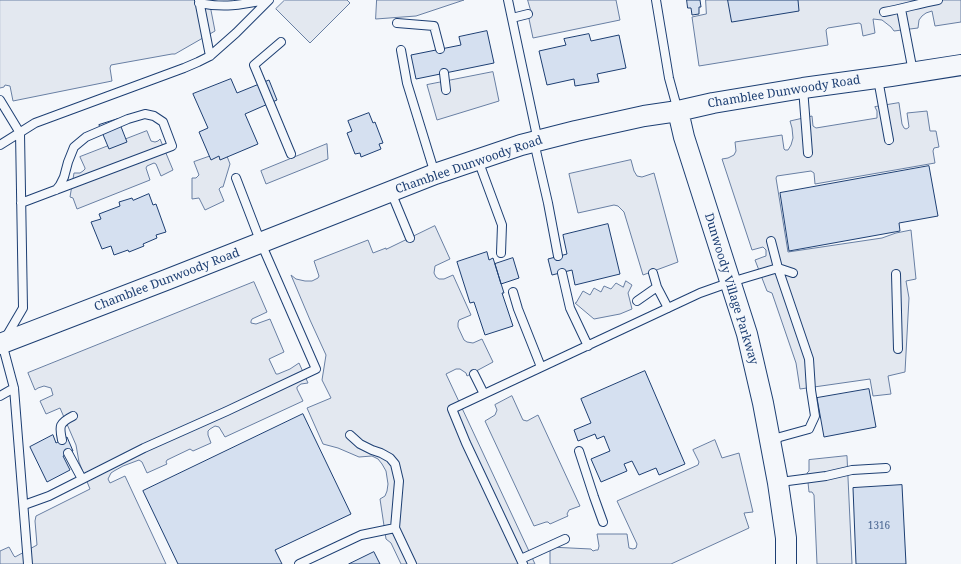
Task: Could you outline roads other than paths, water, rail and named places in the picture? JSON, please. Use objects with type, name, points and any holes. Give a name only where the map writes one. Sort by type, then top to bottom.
[{"type":"street","name":"Chamblee Dunwoody Road","points":[[1,342],[261,243],[435,174],[536,141],[644,116],[803,88],[961,65]]},
{"type":"street","name":"Dunwoody Village Parkway","points":[[678,111],[684,137],[747,334],[771,442],[778,483],[786,538],[786,564]]},
{"type":"lane","points":[[210,56],[199,1],[211,5],[226,6],[265,0]]},
{"type":"lane","points":[[0,145],[35,123],[184,68],[210,56],[236,33],[268,0]]},
{"type":"lane","points":[[508,0],[558,256]]},
{"type":"lane","points":[[656,0],[669,78],[678,111]]},
{"type":"lane","points":[[884,12],[938,0]]},
{"type":"lane","points":[[901,9],[913,72]]},
{"type":"lane","points":[[512,18],[528,14]]},
{"type":"lane","points":[[397,23],[434,26],[440,49]]},
{"type":"lane","points":[[281,42],[254,66],[291,154]]},
{"type":"lane","points":[[401,50],[407,83],[435,174]]},
{"type":"lane","points":[[444,73],[446,90]]},
{"type":"lane","points":[[878,78],[889,140]]},
{"type":"lane","points":[[803,88],[808,153]]},
{"type":"lane","points":[[0,100],[20,133],[23,308],[1,342],[14,388],[28,564]]},
{"type":"lane","points":[[21,203],[56,190],[172,146],[163,122],[154,116],[145,114],[128,119],[86,137],[74,146],[64,177],[60,186],[56,190]]},
{"type":"lane","points":[[478,160],[502,225],[501,252]]},
{"type":"lane","points":[[24,505],[49,496],[144,448],[316,369],[261,243],[236,178]]},
{"type":"lane","points":[[391,191],[410,238]]},
{"type":"lane","points":[[771,241],[778,268],[809,359],[811,390],[815,416],[809,428],[780,437],[771,442]]},
{"type":"lane","points":[[565,539],[522,561],[466,443],[452,409],[700,293],[778,268],[793,273]]},
{"type":"lane","points":[[562,273],[570,308],[588,346]]},
{"type":"lane","points":[[654,273],[658,287],[668,308]]},
{"type":"lane","points":[[896,274],[898,349]]},
{"type":"lane","points":[[637,301],[658,287]]},
{"type":"lane","points":[[513,292],[518,309],[542,368]]},
{"type":"lane","points":[[474,374],[484,394]]},
{"type":"lane","points":[[0,396],[14,388]]},
{"type":"lane","points":[[62,440],[59,429],[61,424],[73,416]]},
{"type":"lane","points":[[350,435],[360,444],[390,458],[395,464],[399,481],[395,528],[412,564]]},
{"type":"lane","points":[[579,451],[603,522]]},
{"type":"lane","points":[[68,453],[82,479]]},
{"type":"lane","points":[[778,483],[788,480],[826,476],[852,470],[886,468]]},
{"type":"lane","points":[[299,564],[361,535],[395,528]]}]
